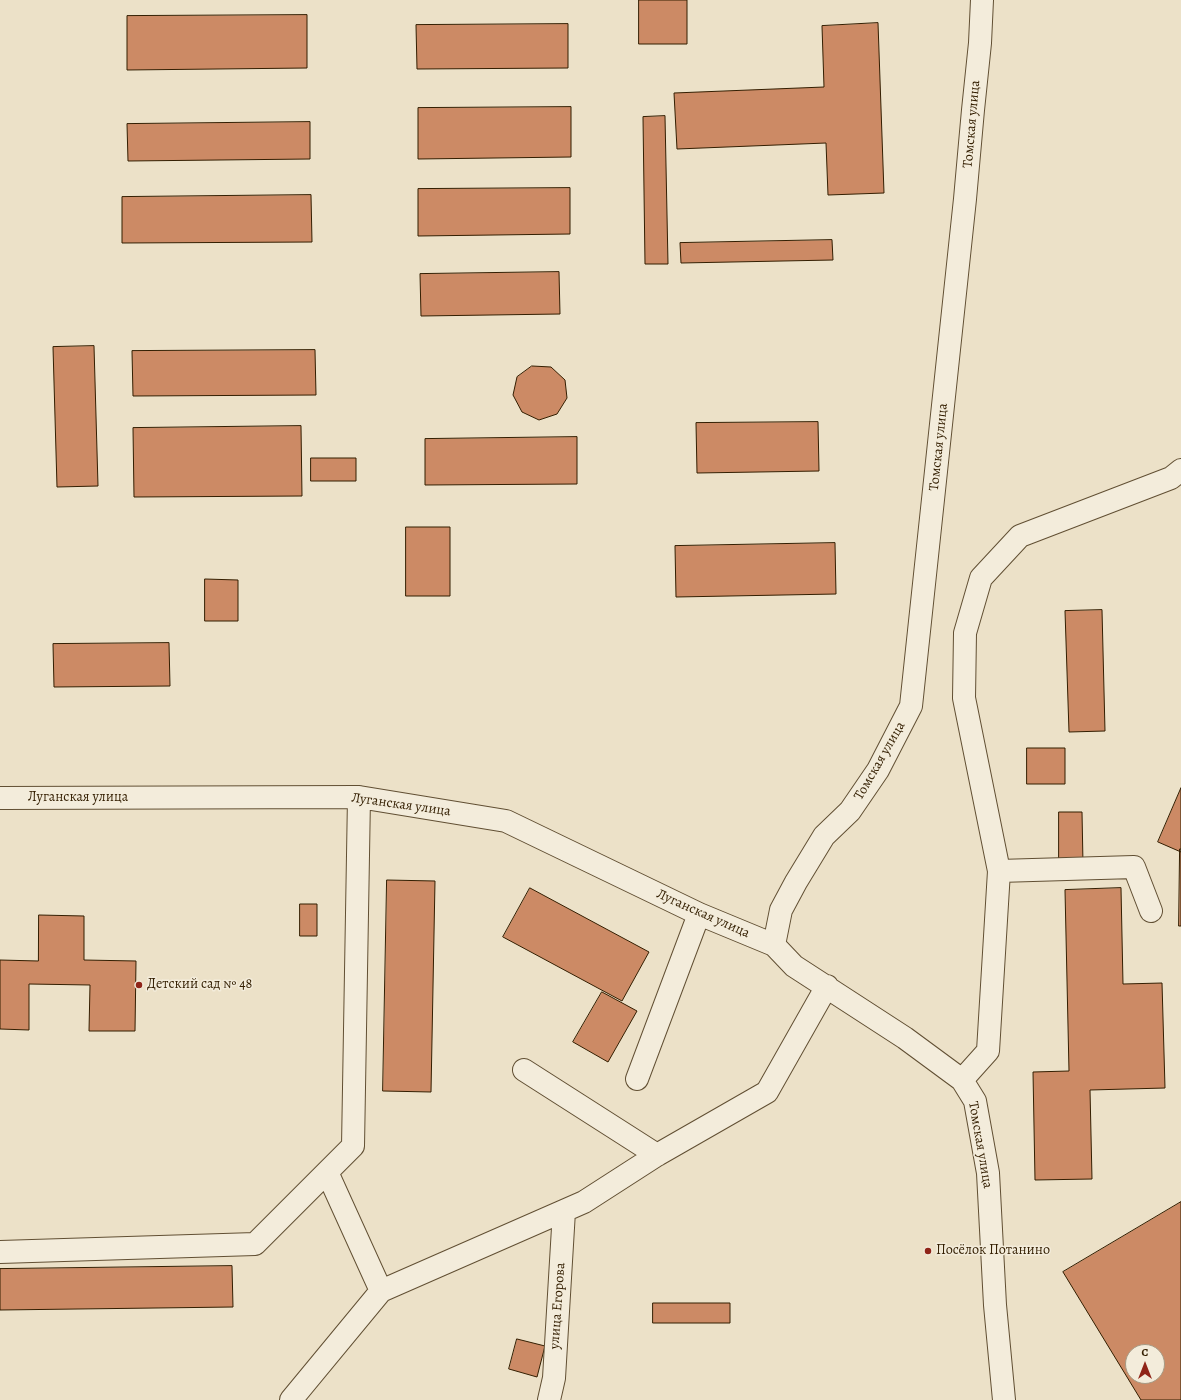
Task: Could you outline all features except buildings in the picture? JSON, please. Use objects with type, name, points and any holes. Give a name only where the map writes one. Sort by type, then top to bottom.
[{"type":"street","name":"Томская улица","points":[[982,0],[980,43],[965,199],[911,706],[878,770],[850,811],[824,836],[796,882],[781,910],[774,945],[794,966],[905,1038],[962,1080],[975,1101],[988,1173],[996,1305],[1004,1400]]},
{"type":"street","points":[[962,1080],[988,1051],[999,871],[964,698],[965,633],[981,578],[1020,536],[1171,478],[1181,470]]},
{"type":"street","name":"Луганская улица","points":[[0,798],[359,797],[506,821],[699,914],[774,945]]},
{"type":"street","points":[[0,1252],[255,1244],[353,1146],[359,797]]},
{"type":"street","points":[[999,871],[1134,866],[1150,912]]},
{"type":"street","points":[[637,1079],[699,914]]},
{"type":"street","points":[[292,1400],[381,1291],[584,1202],[657,1155],[767,1092],[827,986]]},
{"type":"street","points":[[524,1070],[657,1155]]},
{"type":"street","points":[[327,1172],[381,1291]]},
{"type":"street","name":"улица Егорова","points":[[549,1400],[554,1378],[564,1211]]},
{"type":"place","name":"Детский сад № 48","points":[[139,985]]},
{"type":"place","name":"Посёлок Потанино","points":[[928,1251]]}]
